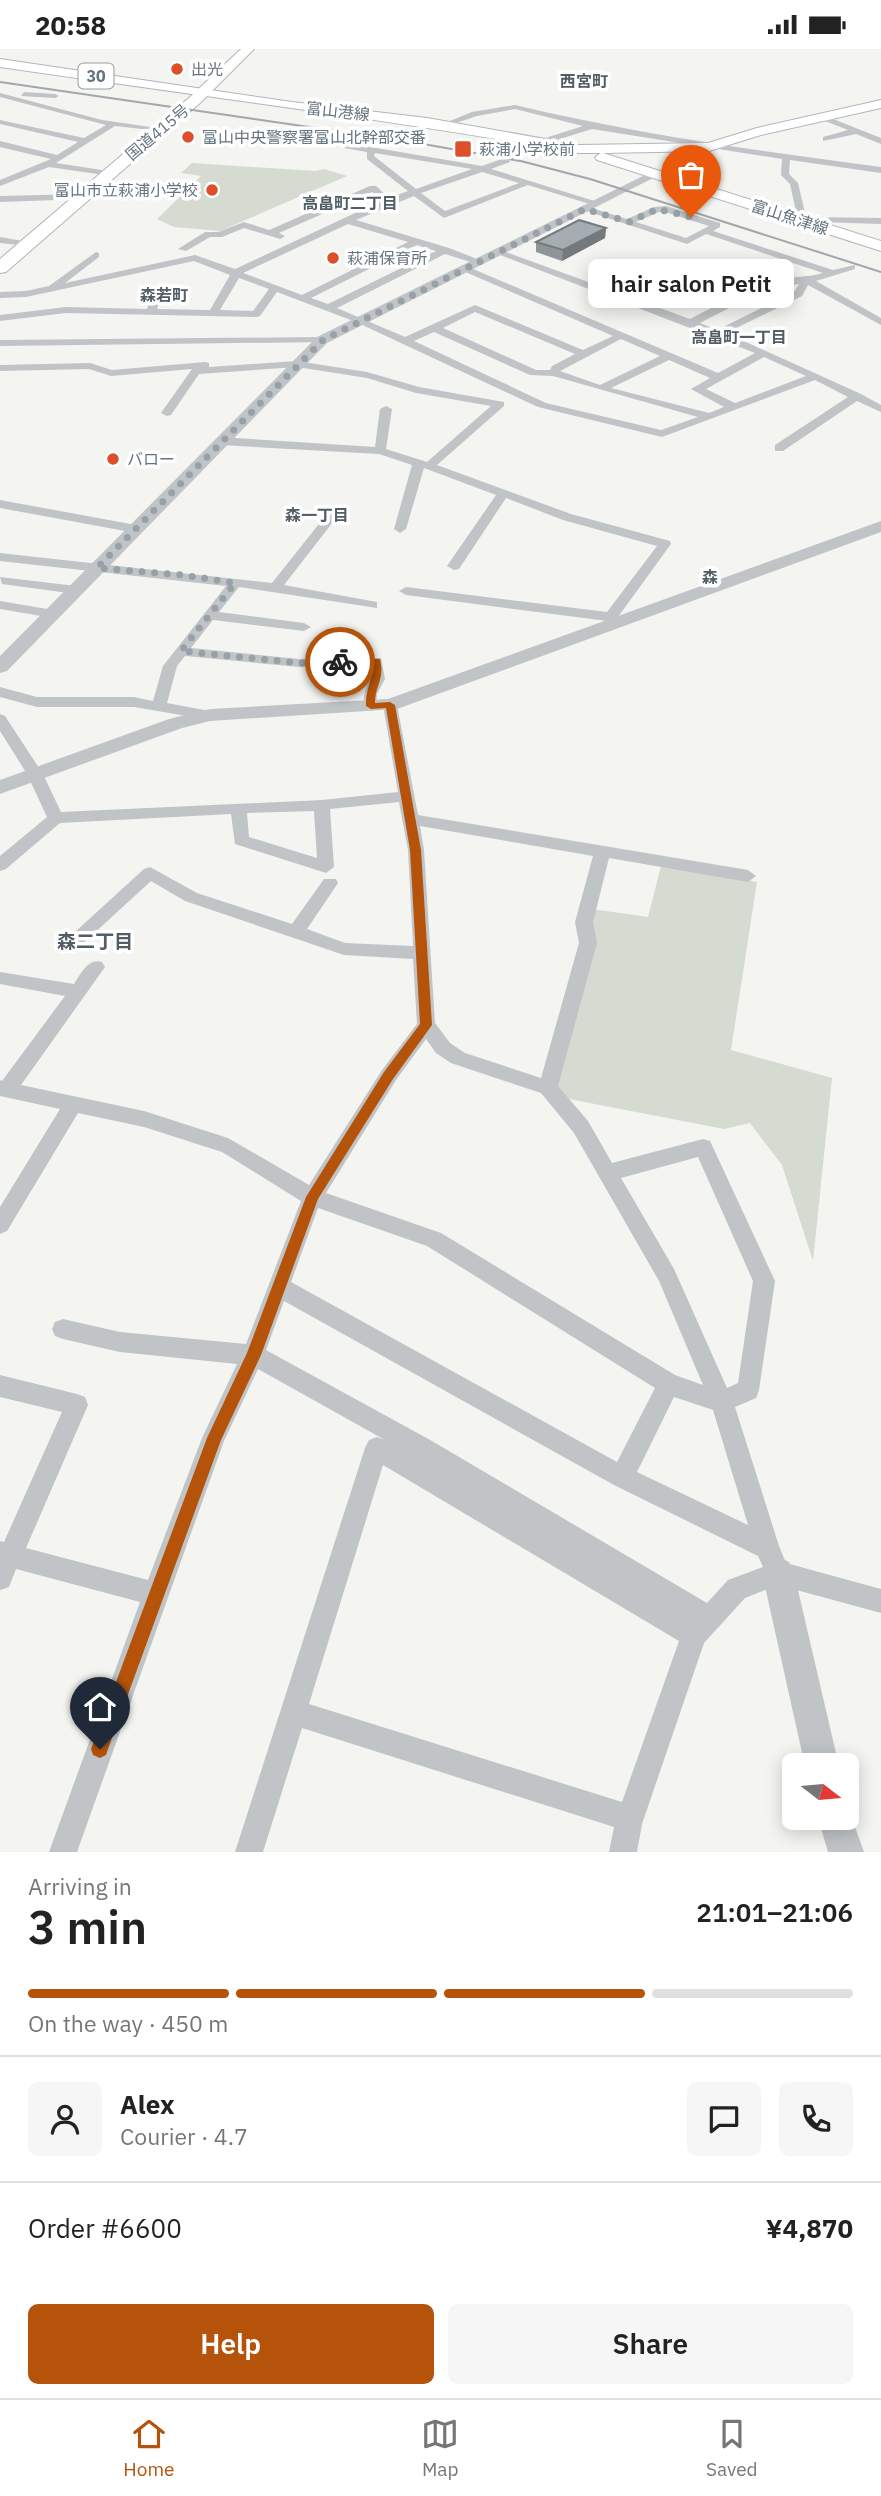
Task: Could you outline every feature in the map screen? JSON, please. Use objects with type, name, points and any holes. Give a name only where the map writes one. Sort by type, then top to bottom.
[{"type":"main road","name":"国道415号","points":[[198,92],[239,49]]},
{"type":"main road","name":"国道415号","points":[[1,263],[248,49]]},
{"type":"main road","name":"富山港線","points":[[0,63],[444,125],[579,149],[709,147],[757,132],[881,104]]},
{"type":"main road","name":"富山魚津線","points":[[579,149],[881,246]]},
{"type":"street","points":[[0,94],[113,124],[155,129]]},
{"type":"street","points":[[0,94],[55,96]]},
{"type":"street","points":[[444,125],[509,107],[709,147],[881,170]]},
{"type":"street","points":[[823,117],[881,141]]},
{"type":"street","points":[[0,122],[85,141]]},
{"type":"street","points":[[0,183],[48,165],[113,124]]},
{"type":"street","points":[[212,313],[237,272],[387,202],[511,158],[592,125]]},
{"type":"street","points":[[826,139],[856,131]]},
{"type":"street","points":[[0,144],[59,158]]},
{"type":"street","points":[[347,146],[480,168],[529,182],[629,222],[687,240],[717,225],[666,209],[657,209],[629,222]]},
{"type":"street","points":[[372,151],[370,157],[444,215],[529,182]]},
{"type":"street","points":[[786,156],[786,175],[794,183],[798,218],[881,221]]},
{"type":"street","points":[[48,165],[103,174]]},
{"type":"street","points":[[12,170],[23,174]]},
{"type":"street","points":[[0,667],[323,340],[655,174]]},
{"type":"street","points":[[270,233],[373,187],[387,202]]},
{"type":"street","points":[[0,199],[75,197]]},
{"type":"street","points":[[346,220],[480,262]]},
{"type":"street","points":[[183,249],[208,235],[219,235],[244,225],[299,242]]},
{"type":"street","points":[[705,231],[833,274]]},
{"type":"street","points":[[0,240],[24,242]]},
{"type":"street","points":[[304,298],[418,241]]},
{"type":"street","points":[[330,308],[446,250]]},
{"type":"street","points":[[499,253],[580,286],[691,323],[817,376],[881,409]]},
{"type":"street","points":[[48,290],[96,255]]},
{"type":"street","points":[[0,295],[48,290],[195,258],[359,320],[542,405],[662,434],[817,376]]},
{"type":"street","points":[[691,323],[774,282],[806,281],[852,267]]},
{"type":"street","points":[[466,269],[549,300],[718,377]]},
{"type":"street","points":[[806,281],[881,322]]},
{"type":"street","points":[[717,334],[798,294],[806,281]]},
{"type":"street","points":[[0,318],[66,310],[256,314],[276,287]]},
{"type":"street","points":[[151,312],[157,293]]},
{"type":"street","points":[[407,341],[475,308],[583,354]]},
{"type":"street","points":[[435,328],[534,373],[554,373],[708,416]]},
{"type":"street","points":[[554,373],[555,367],[622,335]]},
{"type":"street","points":[[0,343],[323,340]]},
{"type":"street","points":[[734,407],[697,389],[763,353]]},
{"type":"street","points":[[601,388],[669,356]]},
{"type":"street","points":[[167,413],[196,371],[301,360]]},
{"type":"street","points":[[0,368],[90,366],[111,373],[301,360],[400,383],[416,390],[500,404],[424,465],[400,529]]},
{"type":"street","points":[[779,448],[857,396]]},
{"type":"street","points":[[380,451],[386,409]]},
{"type":"street","points":[[221,441],[380,451],[567,517],[666,544],[614,620]]},
{"type":"street","points":[[454,566],[503,493]]},
{"type":"street","points":[[0,504],[136,529]]},
{"type":"street","points":[[275,587],[334,513]]},
{"type":"street","points":[[0,787],[176,723],[210,715],[390,705],[614,620],[881,526]]},
{"type":"street","points":[[0,557],[183,575],[372,604]]},
{"type":"street","points":[[2,580],[76,590]]},
{"type":"street","points":[[159,707],[170,666],[235,583]]},
{"type":"street","points":[[406,591],[614,620]]},
{"type":"street","points":[[0,605],[53,614]]},
{"type":"street","points":[[209,614],[304,627]]},
{"type":"street","points":[[181,651],[299,663],[376,661],[378,679],[370,694],[371,706]]},
{"type":"street","points":[[0,692],[37,702],[134,702],[210,715]]},
{"type":"street","points":[[390,705],[416,850],[426,1025],[443,1048],[458,1058],[548,1088],[581,1127],[667,1276],[722,1402],[773,1560],[819,1753]]},
{"type":"street","points":[[0,719],[35,774],[56,818]]},
{"type":"street","points":[[0,865],[56,818],[322,805],[406,796]]},
{"type":"street","points":[[239,808],[241,840],[326,867],[322,805]]},
{"type":"street","points":[[410,819],[748,876]]},
{"type":"street","points":[[548,1088],[588,943],[584,922],[602,852]]},
{"type":"street","points":[[73,942],[150,873],[191,897],[344,949],[422,953]]},
{"type":"street","points":[[296,932],[330,883]]},
{"type":"street","points":[[96,967],[3,1088],[144,1119],[228,1146],[312,1197],[434,1239],[668,1384],[722,1402],[748,1390],[764,1281],[703,1147],[608,1173]]},
{"type":"street","points":[[3,978],[78,992]]},
{"type":"street","points":[[63,1852],[214,1438],[253,1355],[312,1197],[388,1075],[426,1025]]},
{"type":"street","points":[[0,1225],[74,1102]]},
{"type":"street","points":[[279,1287],[773,1560],[881,1601]]},
{"type":"street","points":[[63,1329],[120,1342],[253,1355],[424,1449],[701,1627]]},
{"type":"street","points":[[622,1476],[668,1384]]},
{"type":"street","points":[[0,1385],[77,1405],[3,1563],[155,1594]]},
{"type":"street","points":[[250,1852],[377,1448],[701,1627]]},
{"type":"street","points":[[623,1852],[630,1818],[701,1627],[737,1589],[773,1560]]},
{"type":"street","points":[[293,1712],[630,1818]]},
{"type":"street","points":[[840,1831],[846,1852]]},
{"type":"shaded area","points":[[192,163],[316,171],[324,169],[347,176],[220,231],[174,227],[157,219],[201,176],[181,173]]},
{"type":"shaded area","points":[[661,866],[757,882],[731,1050],[832,1078],[813,1261],[782,1165],[750,1123],[724,1129],[569,1099],[554,1086],[592,909],[648,917]]},
{"type":"building","points":[[579,220],[606,228],[563,250],[536,242]]},
{"type":"tram line","points":[[0,82],[406,141],[520,161]]},
{"type":"tram line","points":[[513,159],[590,179],[881,272]]},
{"type":"way so far","points":[[340,662],[299,663],[181,651],[235,583],[183,575],[97,568],[313,347],[323,340],[585,209],[629,222],[657,209],[691,217]]},
{"type":"place","name":"出光","points":[[177,69]]},
{"type":"place","name":"富山中央警察署富山北幹部交番","points":[[188,137]]},
{"type":"place","name":"萩浦小学校前","points":[[463,149]]},
{"type":"place","name":"富山市立萩浦小学校","points":[[212,190]]},
{"type":"place","name":"hair salon Petit","points":[[691,217]]},
{"type":"place","name":"萩浦保育所","points":[[333,258]]},
{"type":"place","name":"バロー","points":[[113,459]]},
{"type":"district","name":"西宮町","points":[[584,81]]},
{"type":"district","name":"高畠町二丁目","points":[[350,203]]},
{"type":"district","name":"森若町","points":[[164,295]]},
{"type":"district","name":"高畠町一丁目","points":[[739,337]]},
{"type":"district","name":"森一丁目","points":[[317,515]]},
{"type":"district","name":"森","points":[[710,577]]},
{"type":"district","name":"森二丁目","points":[[95,941]]},
{"type":"route","points":[[100,1749],[214,1438],[253,1355],[312,1197],[388,1075],[426,1025],[416,850],[390,705],[371,706],[370,694],[378,679],[376,661],[340,662]]}]
